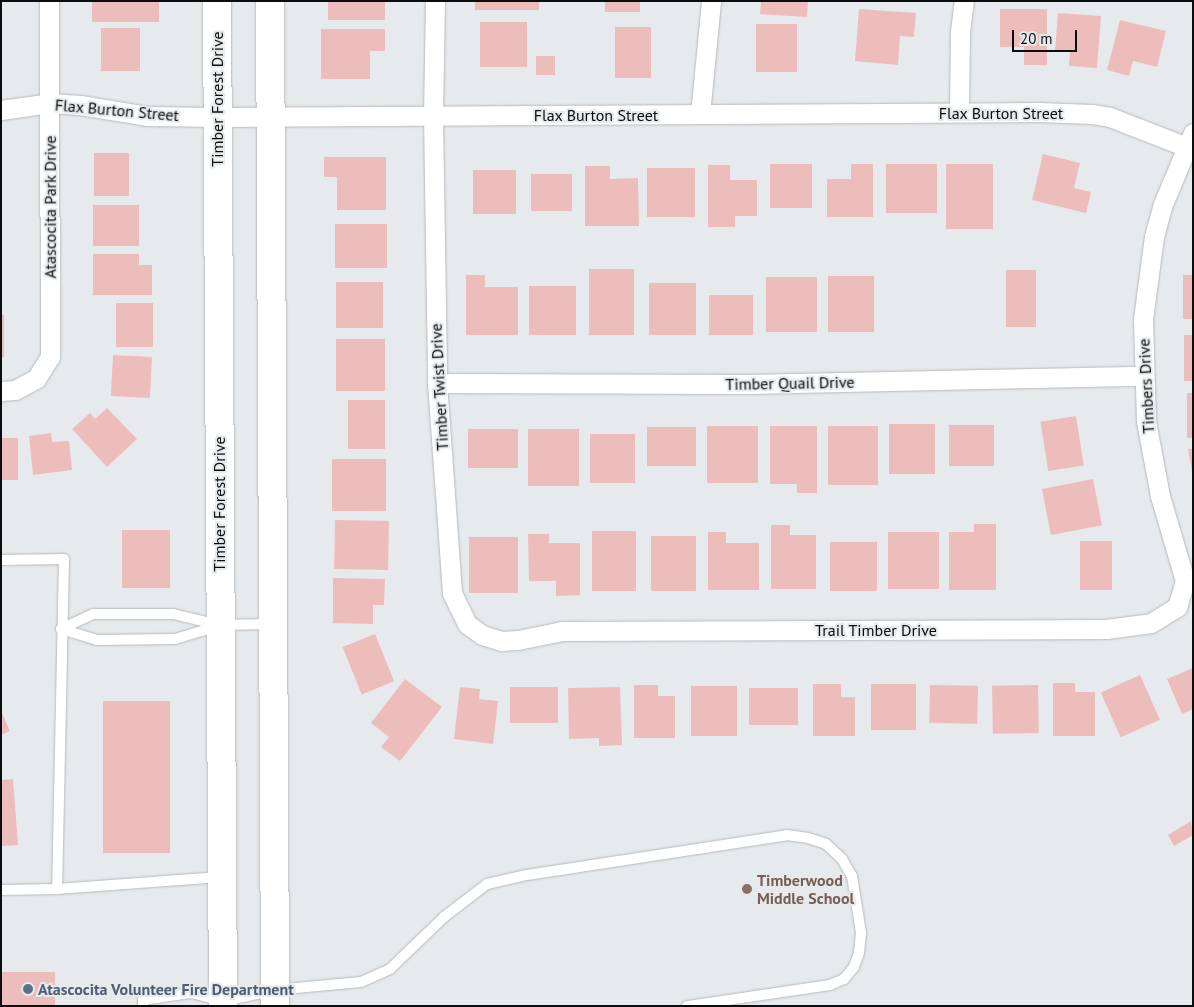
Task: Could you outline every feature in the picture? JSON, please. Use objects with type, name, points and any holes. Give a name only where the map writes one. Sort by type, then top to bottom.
[{"type":"main road","name":"Timber Forest Drive","points":[[217,1],[219,625],[208,877],[226,1004]]},
{"type":"main road","points":[[270,1],[275,623],[275,998]]},
{"type":"street","name":"Atascocita Park Drive","points":[[1,391],[15,390],[36,379],[50,357],[49,1]]},
{"type":"street","name":"Timber Twist Drive","points":[[435,1],[433,116],[437,383],[452,593],[467,624],[482,635],[502,641],[518,640],[562,631],[606,631]]},
{"type":"street","points":[[700,114],[711,1]]},
{"type":"street","points":[[959,112],[960,32],[964,1]]},
{"type":"street","name":"Flax Burton Street","points":[[1,110],[50,103],[80,105],[147,116],[218,117],[903,114],[959,112],[1092,114],[1190,140]]},
{"type":"street","name":"Timbers Drive","points":[[1147,624],[1177,607],[1185,581],[1160,496],[1150,447],[1143,376],[1143,319],[1154,237],[1163,204],[1190,140]]},
{"type":"street","name":"Timber Quail Drive","points":[[437,383],[747,384],[1143,376]]},
{"type":"street","name":"Trail Timber Drive","points":[[606,631],[1106,629],[1147,624]]},
{"type":"lane","points":[[1,560],[64,559],[57,890]]},
{"type":"lane","points":[[62,628],[93,614],[173,614],[219,625],[275,623]]},
{"type":"lane","points":[[62,628],[96,640],[175,639],[219,625]]},
{"type":"lane","points":[[143,1006],[143,1000],[191,992],[226,1004],[275,998],[361,982],[390,968],[444,917],[487,884],[527,875],[787,835],[808,838],[826,844],[842,859],[852,876],[861,933],[859,953],[854,968],[844,979],[830,984],[687,1006]]},
{"type":"lane","points":[[1,890],[57,890],[208,877]]},
{"type":"building","points":[[92,1],[159,1],[159,22],[92,22]]},
{"type":"building","points":[[328,1],[385,1],[385,20],[328,20]]},
{"type":"building","points":[[475,1],[539,1],[539,10],[475,10]]},
{"type":"building","points":[[605,1],[640,1],[640,12],[605,12]]},
{"type":"building","points":[[761,1],[808,1],[807,17],[760,14]]},
{"type":"building","points":[[859,9],[916,13],[914,37],[900,36],[898,65],[855,61]]},
{"type":"building","points":[[1000,9],[1047,9],[1047,65],[1024,65],[1024,47],[1000,47]]},
{"type":"building","points":[[1058,13],[1101,16],[1097,68],[1069,66],[1070,52],[1055,51]]},
{"type":"building","points":[[1120,20],[1166,31],[1157,67],[1133,61],[1129,76],[1107,70]]},
{"type":"building","points":[[480,22],[527,22],[527,67],[480,67]]},
{"type":"building","points":[[756,24],[797,24],[797,72],[756,72]]},
{"type":"building","points":[[615,27],[651,27],[651,78],[615,78]]},
{"type":"building","points":[[101,28],[140,28],[140,71],[101,71]]},
{"type":"building","points":[[321,29],[385,29],[385,51],[370,51],[370,79],[321,79]]},
{"type":"building","points":[[536,56],[555,56],[555,75],[536,75]]},
{"type":"building","points":[[94,153],[129,153],[129,196],[94,196]]},
{"type":"building","points":[[1043,154],[1080,163],[1074,188],[1091,192],[1086,213],[1032,200]]},
{"type":"building","points":[[324,157],[386,157],[386,210],[337,210],[337,177],[324,177]]},
{"type":"building","points":[[770,164],[812,164],[812,208],[770,208]]},
{"type":"building","points":[[851,164],[873,164],[873,217],[827,217],[827,179],[851,179]]},
{"type":"building","points":[[886,164],[937,164],[937,213],[886,213]]},
{"type":"building","points":[[946,164],[993,164],[993,229],[946,229]]},
{"type":"building","points":[[708,165],[730,165],[730,180],[757,180],[757,216],[735,216],[735,227],[708,227]]},
{"type":"building","points":[[585,166],[610,166],[610,179],[638,178],[639,226],[585,226]]},
{"type":"building","points":[[647,168],[695,168],[695,217],[647,217]]},
{"type":"building","points":[[473,170],[516,170],[516,214],[473,214]]},
{"type":"building","points":[[531,174],[572,174],[572,211],[531,211]]},
{"type":"building","points":[[93,205],[139,205],[139,246],[93,246]]},
{"type":"building","points":[[335,224],[387,224],[387,268],[335,268]]},
{"type":"building","points":[[93,254],[139,254],[139,265],[152,265],[152,295],[93,295]]},
{"type":"building","points":[[589,269],[634,269],[634,335],[589,335]]},
{"type":"building","points":[[1006,270],[1036,270],[1036,327],[1006,327]]},
{"type":"building","points":[[466,275],[485,275],[485,287],[518,287],[518,335],[466,335]]},
{"type":"building","points":[[1183,275],[1193,275],[1193,319],[1183,319]]},
{"type":"building","points":[[828,276],[874,276],[874,332],[828,332]]},
{"type":"building","points":[[766,277],[817,277],[817,332],[766,332]]},
{"type":"building","points":[[336,282],[383,282],[383,328],[336,328]]},
{"type":"building","points":[[649,283],[696,283],[696,335],[649,335]]},
{"type":"building","points":[[529,286],[576,286],[576,335],[529,335]]},
{"type":"building","points":[[709,295],[753,295],[753,335],[709,335]]},
{"type":"building","points":[[116,303],[153,303],[153,347],[116,347]]},
{"type":"building","points":[[1,315],[4,315],[4,357],[1,357]]},
{"type":"building","points":[[1184,335],[1193,335],[1193,381],[1184,381]]},
{"type":"building","points":[[336,339],[385,339],[385,391],[336,391]]},
{"type":"building","points":[[113,355],[152,357],[150,398],[111,396]]},
{"type":"building","points":[[1187,393],[1193,393],[1193,438],[1187,438]]},
{"type":"building","points":[[348,400],[385,400],[385,449],[348,449]]},
{"type":"building","points":[[107,408],[137,439],[107,467],[72,429],[90,413],[95,419]]},
{"type":"building","points":[[1076,416],[1084,465],[1048,471],[1040,422]]},
{"type":"building","points":[[889,424],[935,424],[935,474],[889,474]]},
{"type":"building","points":[[949,425],[994,425],[994,466],[949,466]]},
{"type":"building","points":[[707,426],[758,426],[758,483],[707,483]]},
{"type":"building","points":[[770,426],[817,426],[817,493],[797,493],[797,484],[770,484]]},
{"type":"building","points":[[828,426],[878,426],[878,485],[828,485]]},
{"type":"building","points":[[647,427],[696,427],[696,466],[647,466]]},
{"type":"building","points":[[468,429],[518,429],[518,468],[468,468]]},
{"type":"building","points":[[528,429],[579,429],[579,486],[528,486]]},
{"type":"building","points":[[51,433],[52,442],[69,441],[72,470],[33,475],[29,436]]},
{"type":"building","points":[[590,434],[635,434],[635,483],[590,483]]},
{"type":"building","points":[[1,438],[18,438],[18,480],[1,480]]},
{"type":"building","points":[[1188,449],[1193,449],[1193,472],[1192,472]]},
{"type":"building","points":[[332,459],[386,459],[386,511],[332,511]]},
{"type":"building","points":[[1093,479],[1102,525],[1051,535],[1042,489]]},
{"type":"building","points":[[335,520],[389,521],[388,570],[334,569]]},
{"type":"building","points":[[974,524],[996,524],[996,590],[949,590],[949,532],[974,532]]},
{"type":"building","points":[[771,525],[790,525],[790,535],[816,535],[816,589],[771,589]]},
{"type":"building","points":[[122,530],[170,530],[170,588],[122,588]]},
{"type":"building","points":[[592,531],[636,531],[636,591],[592,591]]},
{"type":"building","points":[[708,532],[726,532],[726,543],[759,543],[759,590],[708,590]]},
{"type":"building","points":[[888,532],[939,532],[939,589],[888,589]]},
{"type":"building","points":[[528,534],[549,534],[549,543],[580,543],[580,595],[556,596],[556,581],[529,581]]},
{"type":"building","points":[[651,536],[696,536],[696,591],[651,591]]},
{"type":"building","points":[[469,537],[518,537],[518,593],[469,593]]},
{"type":"building","points":[[1080,541],[1112,541],[1112,590],[1080,590]]},
{"type":"building","points":[[830,542],[877,542],[877,591],[830,591]]},
{"type":"building","points":[[333,578],[385,579],[384,605],[373,605],[373,624],[333,623]]},
{"type":"building","points":[[375,634],[394,681],[362,694],[343,647]]},
{"type":"building","points":[[1193,668],[1193,709],[1182,714],[1167,679]]},
{"type":"building","points":[[1140,675],[1160,720],[1121,737],[1101,692]]},
{"type":"building","points":[[405,679],[442,707],[400,761],[381,747],[389,737],[371,723]]},
{"type":"building","points":[[1053,683],[1075,683],[1075,692],[1095,692],[1095,736],[1053,736]]},
{"type":"building","points":[[813,684],[841,684],[841,697],[855,697],[855,736],[813,736]]},
{"type":"building","points":[[871,684],[916,684],[916,730],[871,730]]},
{"type":"building","points":[[634,685],[658,685],[658,696],[675,696],[675,738],[634,738]]},
{"type":"building","points":[[930,685],[978,686],[977,724],[929,723]]},
{"type":"building","points":[[1038,685],[1039,733],[993,734],[992,686]]},
{"type":"building","points":[[691,686],[737,686],[737,736],[691,736]]},
{"type":"building","points":[[460,687],[480,689],[479,699],[498,701],[493,744],[454,739]]},
{"type":"building","points":[[510,687],[558,687],[558,723],[510,723]]},
{"type":"building","points":[[620,687],[622,745],[599,746],[599,738],[569,739],[568,688]]},
{"type":"building","points":[[749,688],[798,688],[798,725],[749,725]]},
{"type":"building","points":[[103,701],[170,701],[170,853],[103,853]]},
{"type":"building","points":[[1,711],[10,731],[1,735]]},
{"type":"building","points":[[13,779],[18,845],[1,846],[1,780]]},
{"type":"building","points":[[1191,821],[1193,835],[1174,846],[1168,835]]},
{"type":"building","name":"Atascocita Volunteer Fire Department","points":[[1,972],[55,972],[55,1006],[1,1006]]},
{"type":"place","name":"Timberwood Middle School","points":[[747,889]]},
{"type":"place","name":"Atascocita Volunteer Fire Department","points":[[28,989]]}]
